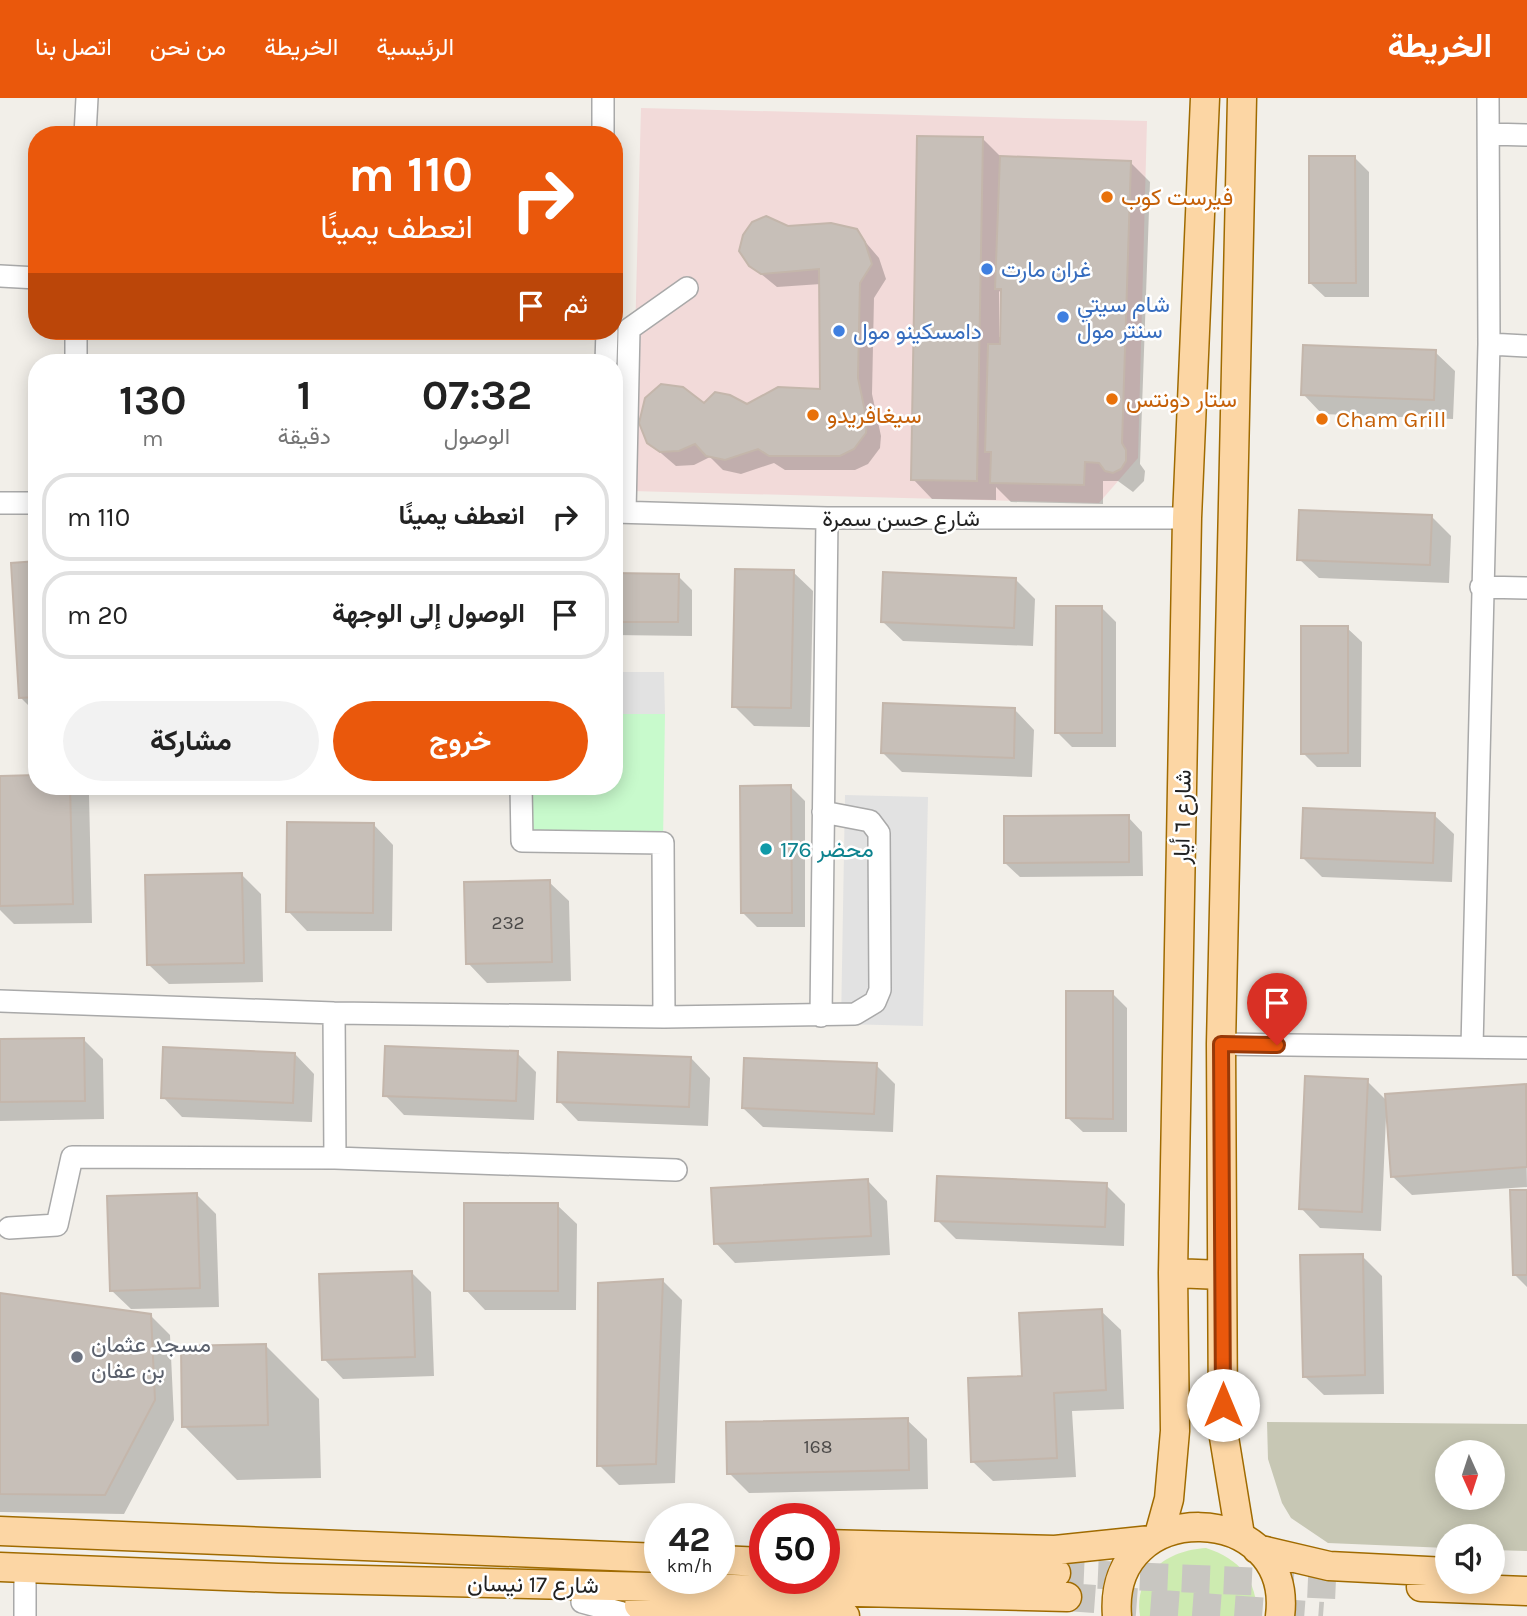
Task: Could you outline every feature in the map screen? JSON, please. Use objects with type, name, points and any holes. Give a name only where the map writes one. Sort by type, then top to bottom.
[{"type":"main road","name":"شارع ٦ أيار","points":[[1155,1537],[1169,1499],[1174,1465],[1173,1273],[1187,518],[1205,98]]},
{"type":"main road","name":"شارع ٦ أيار","points":[[1242,98],[1221,1044],[1223,1431],[1248,1542]]},
{"type":"main road","points":[[1173,1273],[1222,1275]]},
{"type":"main road","points":[[840,1544],[1055,1550],[1155,1537],[1185,1526],[1213,1526],[1248,1542],[1329,1566],[1435,1571]]},
{"type":"main road","name":"شارع 17 نيسان","points":[[0,1531],[644,1557]]},
{"type":"main road","points":[[281,1543],[401,1533],[644,1540]]},
{"type":"main road","points":[[1117,1616],[1119,1586],[1126,1568],[1155,1537]]},
{"type":"main road","points":[[1248,1542],[1270,1566],[1279,1586],[1280,1616]]},
{"type":"main road","name":"شارع 17 نيسان","points":[[840,1565],[1062,1585],[840,1583]]},
{"type":"main road","name":"شارع 17 نيسان","points":[[12,1567],[278,1578],[749,1582]]},
{"type":"main road","points":[[1505,1574],[1527,1575]]},
{"type":"main road","points":[[278,1578],[317,1592],[407,1599],[582,1602],[845,1616]]},
{"type":"main road","points":[[1336,1585],[1527,1591]]},
{"type":"street","points":[[85,126],[87,98]]},
{"type":"street","points":[[603,98],[603,126]]},
{"type":"street","points":[[1472,1047],[1481,587],[1489,344],[1488,98]]},
{"type":"street","points":[[1489,134],[1527,135]]},
{"type":"street","points":[[0,276],[28,278]]},
{"type":"street","points":[[623,451],[629,329],[687,288]]},
{"type":"street","points":[[1489,344],[1527,346]]},
{"type":"street","points":[[0,503],[28,503]]},
{"type":"street","name":"شارع حسن سمرة","points":[[623,512],[827,518],[1187,518]]},
{"type":"street","points":[[821,1016],[827,518]]},
{"type":"street","points":[[1481,587],[1527,588]]},
{"type":"street","points":[[521,795],[522,841],[663,844],[663,1017]]},
{"type":"street","points":[[0,1001],[334,1013],[663,1017],[855,1014],[867,1010],[875,1002],[880,976],[879,833],[870,821],[823,812]]},
{"type":"street","points":[[334,1013],[335,1157]]},
{"type":"street","points":[[1221,1044],[1527,1048]]},
{"type":"street","points":[[9,1228],[57,1224],[72,1157],[335,1157],[676,1170]]},
{"type":"street","points":[[12,1567],[25,1616]]},
{"type":"street","points":[[582,1602],[633,1616]]},
{"type":"shaded area","points":[[641,108],[1147,121],[1138,458],[1099,503],[631,491]]},
{"type":"shaded area","points":[[623,672],[664,672],[665,714],[623,714]]},
{"type":"shaded area","points":[[845,795],[928,797],[923,1026],[841,1024]]},
{"type":"shaded area","points":[[1267,1422],[1527,1424],[1527,1551],[1505,1550],[1505,1524],[1435,1524],[1435,1547],[1328,1543],[1291,1518],[1282,1503],[1268,1459]]},
{"type":"green space","points":[[623,714],[665,714],[663,843],[522,841],[521,795],[623,795]]},
{"type":"green space","points":[[1206,1548],[1228,1558],[1244,1573],[1254,1592],[1257,1616],[1140,1616],[1142,1588],[1156,1567],[1179,1554]]},
{"type":"building","points":[[917,136],[983,137],[977,481],[911,480]]},
{"type":"building","name":"شام سيتي سنتر مول","points":[[1000,156],[1131,161],[1122,443],[1126,450],[1126,461],[1121,469],[1113,473],[1105,471],[1099,463],[1085,462],[1084,485],[990,483],[991,452],[985,452],[988,344],[1000,344],[1001,289],[995,289]]},
{"type":"building","points":[[1309,156],[1355,156],[1356,283],[1309,283]]},
{"type":"building","name":"دامسكينو مول","points":[[766,216],[788,226],[831,223],[857,229],[865,242],[872,264],[860,283],[858,378],[867,421],[866,433],[854,449],[840,456],[769,456],[758,449],[725,460],[706,456],[695,444],[679,451],[660,452],[647,443],[639,423],[645,398],[661,384],[683,387],[704,403],[715,392],[730,395],[747,404],[778,387],[820,389],[819,269],[761,274],[749,266],[739,251],[743,235],[752,222]]},
{"type":"building","points":[[1303,345],[1436,350],[1434,400],[1301,395]]},
{"type":"building","points":[[1299,510],[1432,515],[1430,565],[1297,560]]},
{"type":"building","points":[[28,562],[28,698],[19,698],[11,563]]},
{"type":"building","points":[[735,569],[794,570],[791,708],[732,707]]},
{"type":"building","points":[[883,572],[1016,578],[1014,628],[881,622]]},
{"type":"building","points":[[623,573],[679,574],[678,622],[623,622]]},
{"type":"building","points":[[1056,606],[1102,606],[1102,733],[1055,733]]},
{"type":"building","points":[[1301,626],[1348,626],[1348,753],[1301,754]]},
{"type":"building","points":[[883,703],[1015,708],[1014,758],[881,753]]},
{"type":"building","points":[[28,775],[28,795],[70,795],[73,904],[0,906],[0,776]]},
{"type":"building","name":"محضر 176","points":[[791,785],[792,913],[741,913],[740,786]]},
{"type":"building","points":[[1303,808],[1435,813],[1433,863],[1301,858]]},
{"type":"building","points":[[1129,815],[1129,862],[1004,863],[1004,816]]},
{"type":"building","points":[[287,822],[374,823],[373,913],[286,912]]},
{"type":"building","points":[[242,873],[244,963],[147,965],[145,875]]},
{"type":"building","points":[[550,880],[552,962],[466,964],[464,882]]},
{"type":"building","points":[[1066,991],[1113,991],[1113,1119],[1066,1118]]},
{"type":"building","points":[[84,1038],[85,1101],[0,1102],[0,1039]]},
{"type":"building","points":[[385,1046],[518,1051],[516,1101],[383,1096]]},
{"type":"building","points":[[163,1047],[295,1053],[293,1103],[161,1098]]},
{"type":"building","points":[[558,1052],[691,1057],[689,1107],[557,1102]]},
{"type":"building","points":[[744,1058],[877,1063],[874,1114],[742,1108]]},
{"type":"building","points":[[1305,1076],[1368,1079],[1362,1212],[1299,1209]]},
{"type":"building","points":[[1526,1084],[1527,1167],[1391,1177],[1385,1094]]},
{"type":"building","points":[[937,1176],[1107,1183],[1105,1227],[935,1221]]},
{"type":"building","points":[[868,1179],[871,1236],[714,1244],[711,1188]]},
{"type":"building","points":[[1510,1190],[1527,1190],[1527,1275],[1513,1275]]},
{"type":"building","points":[[197,1193],[200,1288],[110,1291],[107,1196]]},
{"type":"building","points":[[464,1203],[558,1203],[558,1291],[464,1291]]},
{"type":"building","points":[[1363,1254],[1365,1375],[1303,1377],[1300,1255]]},
{"type":"building","points":[[412,1271],[415,1357],[322,1360],[319,1274]]},
{"type":"building","points":[[663,1279],[656,1464],[597,1466],[598,1283]]},
{"type":"building","name":"مسجد عثمان بن عفان","points":[[0,1293],[151,1314],[155,1400],[105,1495],[0,1494]]},
{"type":"building","points":[[1102,1309],[1106,1390],[1054,1393],[1057,1458],[971,1462],[968,1378],[1022,1376],[1019,1313]]},
{"type":"building","points":[[266,1344],[268,1425],[182,1427],[181,1346]]},
{"type":"building","points":[[908,1418],[909,1470],[727,1474],[726,1422]]},
{"type":"tunnel","points":[[1056,1573],[1337,1585]]},
{"type":"tunnel","points":[[1067,1597],[1323,1616]]},
{"type":"place","name":"فيرست كوب","points":[[1107,197]]},
{"type":"place","name":"غران مارت","points":[[987,269]]},
{"type":"place","name":"شام سيتي سنتر مول","points":[[1063,317]]},
{"type":"place","name":"دامسكينو مول","points":[[839,331]]},
{"type":"place","name":"ستار دونتس","points":[[1112,399]]},
{"type":"place","name":"سيغافريدو","points":[[813,415]]},
{"type":"place","name":"Cham Grill","points":[[1322,419]]},
{"type":"place","name":"محضر 176","points":[[766,849]]},
{"type":"place","name":"مسجد عثمان بن عفان","points":[[77,1357]]},
{"type":"route","points":[[1223,1405],[1221,1044],[1277,1045]]}]
